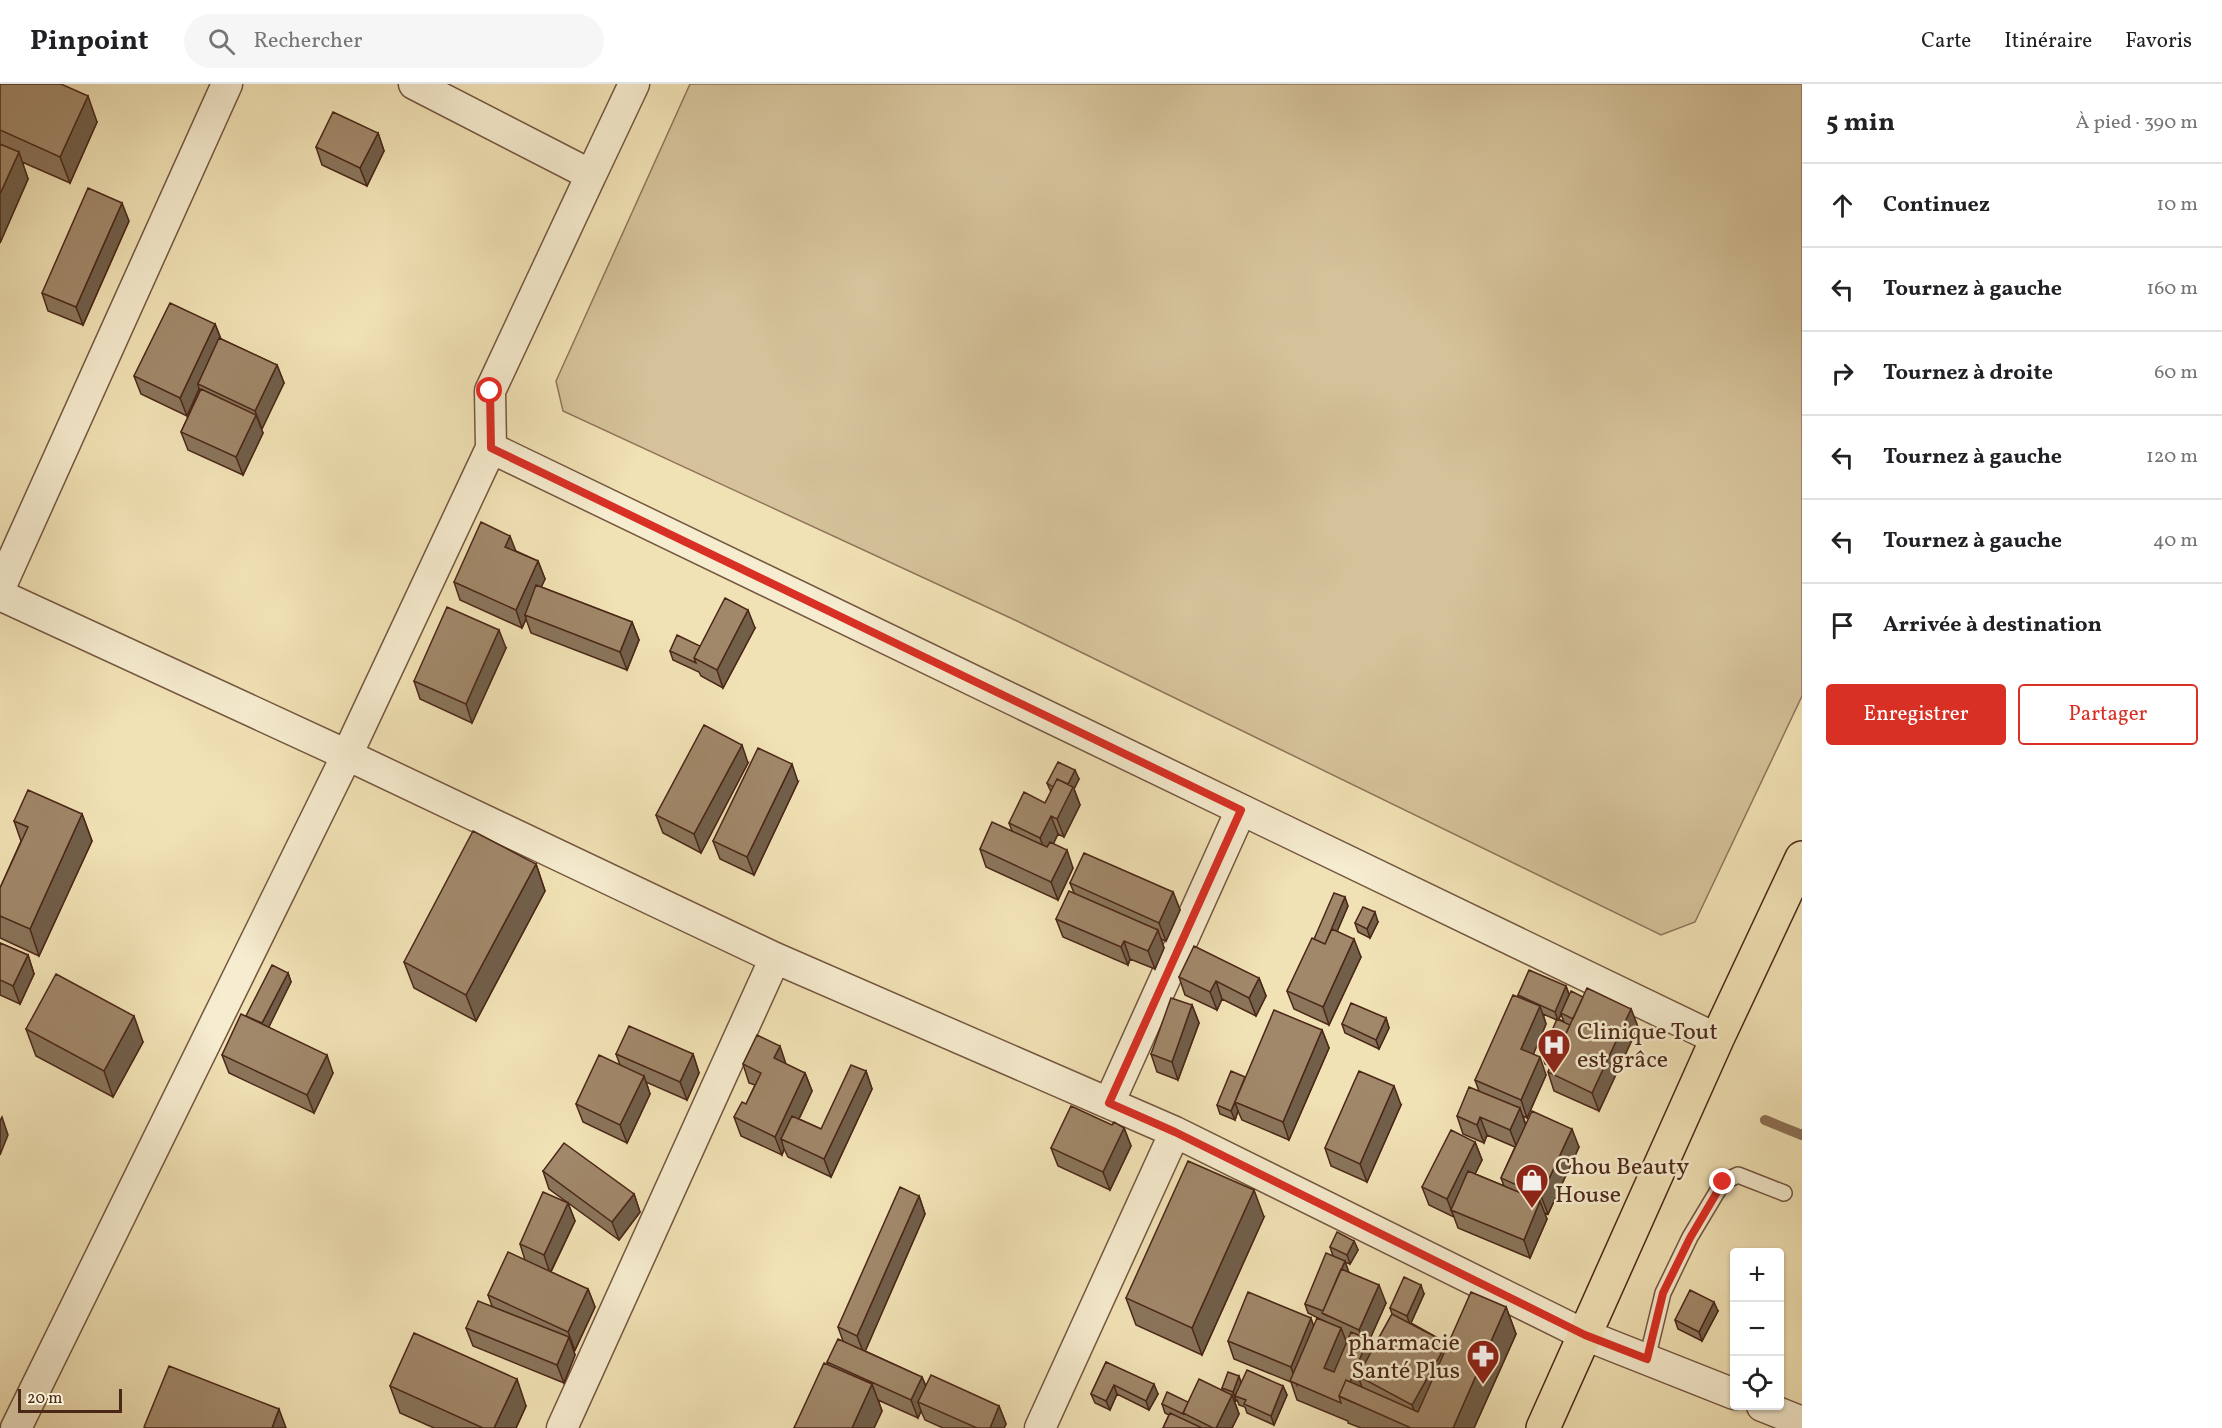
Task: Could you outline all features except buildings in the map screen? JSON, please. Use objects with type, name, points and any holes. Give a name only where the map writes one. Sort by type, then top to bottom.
[{"type":"main road","points":[[1543,1428],[1717,1040],[1802,858]]},
{"type":"street","points":[[0,588],[227,84]]},
{"type":"street","points":[[414,84],[591,175]]},
{"type":"street","points":[[16,1428],[348,755],[491,448],[490,391],[634,84]]},
{"type":"street","points":[[491,448],[1717,1040]]},
{"type":"street","points":[[0,595],[348,755],[775,958],[1175,1132],[1585,1335],[1730,1392]]},
{"type":"street","points":[[1109,1103],[1241,810]]},
{"type":"street","points":[[562,1428],[775,958]]},
{"type":"street","points":[[1040,1428],[1175,1132]]},
{"type":"street","points":[[1772,1410],[1802,1422]]},
{"type":"lane","points":[[1647,1359],[1663,1293],[1690,1238],[1723,1182],[1738,1175],[1784,1193]]},
{"type":"shaded area","points":[[690,84],[1802,84],[1802,696],[1695,922],[1661,935],[1017,621],[563,411],[556,381]]},
{"type":"waterway","points":[[1765,1120],[1802,1135]]},
{"type":"place","name":"Clinique Tout est grâce","points":[[1554,1074]]},
{"type":"place","name":"Chou Beauty House","points":[[1532,1209]]},
{"type":"place","name":"pharmacie Santé Plus","points":[[1483,1385]]},
{"type":"route","points":[[490,391],[491,448],[1241,810],[1109,1103],[1175,1132],[1585,1335],[1647,1359],[1663,1293],[1690,1238],[1723,1182]]}]
